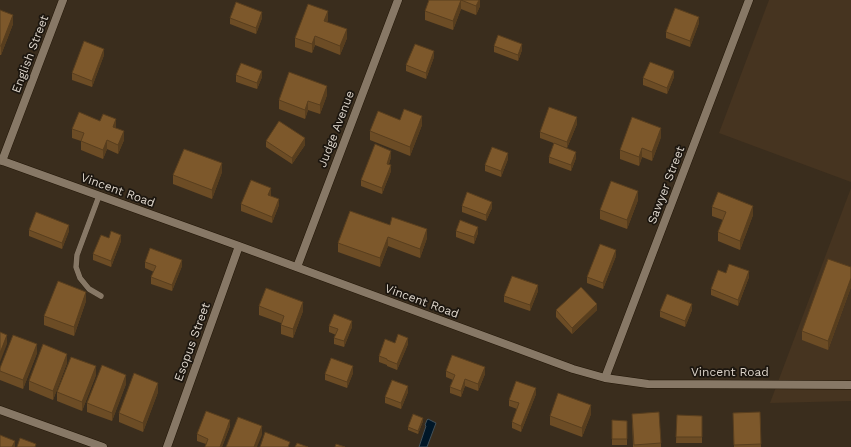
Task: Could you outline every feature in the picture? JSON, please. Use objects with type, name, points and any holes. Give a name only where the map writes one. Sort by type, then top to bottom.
[{"type":"street","name":"English Street","points":[[1,161],[64,0]]},
{"type":"street","name":"Judge Avenue","points":[[297,267],[398,0]]},
{"type":"street","name":"Sawyer Street","points":[[605,378],[750,0]]},
{"type":"street","name":"Vincent Road","points":[[1,161],[297,267],[574,369],[605,378],[648,384],[851,385]]},
{"type":"street","name":"Esopus Street","points":[[167,447],[239,246]]},
{"type":"street","points":[[0,410],[103,447]]},
{"type":"lane","points":[[99,196],[77,255],[76,267],[80,278],[89,289],[101,296]]},
{"type":"shaded area","points":[[769,0],[851,0],[851,182],[719,133]]},
{"type":"shaded area","points":[[851,188],[851,401],[770,403]]},
{"type":"water","points":[[428,419],[436,423],[427,447],[419,447],[426,426],[425,425]]},
{"type":"building","points":[[429,0],[461,0],[453,21],[425,11]]},
{"type":"building","points":[[461,0],[479,0],[476,6]]},
{"type":"building","points":[[236,2],[262,12],[256,28],[230,18]]},
{"type":"building","points":[[308,4],[328,11],[324,21],[347,29],[340,46],[315,36],[312,44],[295,38]]},
{"type":"building","points":[[675,8],[699,17],[690,41],[666,32]]},
{"type":"building","points":[[0,10],[13,15],[1,46],[0,46]]},
{"type":"building","points":[[498,35],[522,44],[518,55],[494,46]]},
{"type":"building","points":[[84,41],[104,49],[92,81],[72,73]]},
{"type":"building","points":[[415,44],[434,51],[426,73],[406,65]]},
{"type":"building","points":[[650,62],[674,71],[667,88],[643,78]]},
{"type":"building","points":[[241,63],[262,71],[257,83],[236,75]]},
{"type":"building","points":[[289,72],[327,86],[320,105],[308,101],[305,110],[279,100]]},
{"type":"building","points":[[549,107],[577,117],[567,142],[540,132]]},
{"type":"building","points":[[404,109],[422,116],[410,147],[370,131],[378,111],[400,120]]},
{"type":"building","points":[[79,112],[100,121],[103,114],[116,119],[113,127],[124,131],[118,145],[107,140],[103,150],[81,141],[84,133],[72,129]]},
{"type":"building","points":[[632,117],[661,128],[652,152],[642,148],[639,157],[620,150]]},
{"type":"building","points":[[279,121],[305,138],[292,158],[266,141]]},
{"type":"building","points":[[554,143],[576,152],[571,165],[549,157]]},
{"type":"building","points":[[375,144],[391,151],[387,164],[391,165],[382,188],[361,180]]},
{"type":"building","points":[[492,147],[508,153],[501,171],[485,165]]},
{"type":"building","points":[[184,149],[222,163],[212,190],[173,175]]},
{"type":"building","points":[[251,180],[271,188],[268,195],[279,199],[272,217],[241,204]]},
{"type":"building","points":[[611,181],[638,191],[627,220],[600,210]]},
{"type":"building","points":[[467,192],[492,202],[486,215],[462,206]]},
{"type":"building","points":[[718,192],[753,206],[740,241],[718,232],[726,212],[712,207]]},
{"type":"building","points":[[350,211],[390,225],[392,217],[427,229],[420,249],[388,237],[380,258],[338,243]]},
{"type":"building","points":[[36,212],[69,225],[62,243],[29,230]]},
{"type":"building","points":[[460,220],[478,227],[474,237],[456,231]]},
{"type":"building","points":[[111,231],[121,235],[111,261],[93,254],[101,235],[109,238]]},
{"type":"building","points":[[600,244],[616,250],[603,283],[587,277]]},
{"type":"building","points":[[150,248],[182,260],[172,285],[151,277],[156,266],[145,262]]},
{"type":"building","points":[[828,259],[851,267],[851,278],[828,341],[802,331]]},
{"type":"building","points":[[729,264],[749,271],[738,300],[711,289],[718,270],[726,273]]},
{"type":"building","points":[[512,276],[538,285],[530,305],[504,296]]},
{"type":"building","points":[[58,281],[86,292],[74,327],[44,316]]},
{"type":"building","points":[[581,287],[597,304],[572,328],[556,310]]},
{"type":"building","points":[[266,288],[303,302],[293,329],[281,325],[284,316],[259,306]]},
{"type":"building","points":[[667,294],[692,304],[685,321],[660,311]]},
{"type":"building","points":[[334,314],[352,321],[344,341],[334,338],[338,329],[329,326]]},
{"type":"building","points":[[0,332],[7,335],[0,353]]},
{"type":"building","points":[[398,334],[408,338],[397,364],[379,356],[385,339],[395,343]]},
{"type":"building","points":[[13,335],[37,344],[23,380],[0,371]]},
{"type":"building","points":[[43,344],[67,354],[53,391],[29,381]]},
{"type":"building","points":[[452,355],[485,367],[478,384],[465,379],[461,391],[450,387],[455,375],[446,371]]},
{"type":"building","points":[[71,357],[96,366],[82,402],[57,392]]},
{"type":"building","points":[[331,358],[353,366],[347,382],[325,374]]},
{"type":"building","points":[[102,365],[126,375],[112,413],[87,403]]},
{"type":"building","points":[[134,373],[158,383],[143,423],[119,413]]},
{"type":"building","points":[[392,380],[408,386],[401,403],[385,397]]},
{"type":"building","points":[[516,381],[536,388],[521,426],[512,422],[519,403],[509,400]]},
{"type":"building","points":[[558,393],[591,405],[582,428],[550,416]]},
{"type":"building","points":[[206,411],[230,420],[220,447],[205,447],[208,439],[197,434]]},
{"type":"building","points":[[659,412],[661,443],[634,445],[632,414]]},
{"type":"building","points":[[760,412],[761,444],[734,445],[733,413]]},
{"type":"building","points":[[413,414],[423,418],[418,431],[408,427]]},
{"type":"building","points":[[677,415],[702,416],[702,437],[676,437]]},
{"type":"building","points":[[238,417],[262,426],[254,447],[226,447]]},
{"type":"building","points":[[612,420],[627,421],[627,439],[612,439]]},
{"type":"building","points":[[265,432],[290,442],[288,447],[260,447]]},
{"type":"building","points":[[0,435],[15,441],[12,447],[0,447]]},
{"type":"building","points":[[20,438],[36,444],[35,447],[17,447]]},
{"type":"building","points":[[297,443],[308,447],[295,447]]},
{"type":"building","points":[[336,444],[345,447],[335,447]]}]
